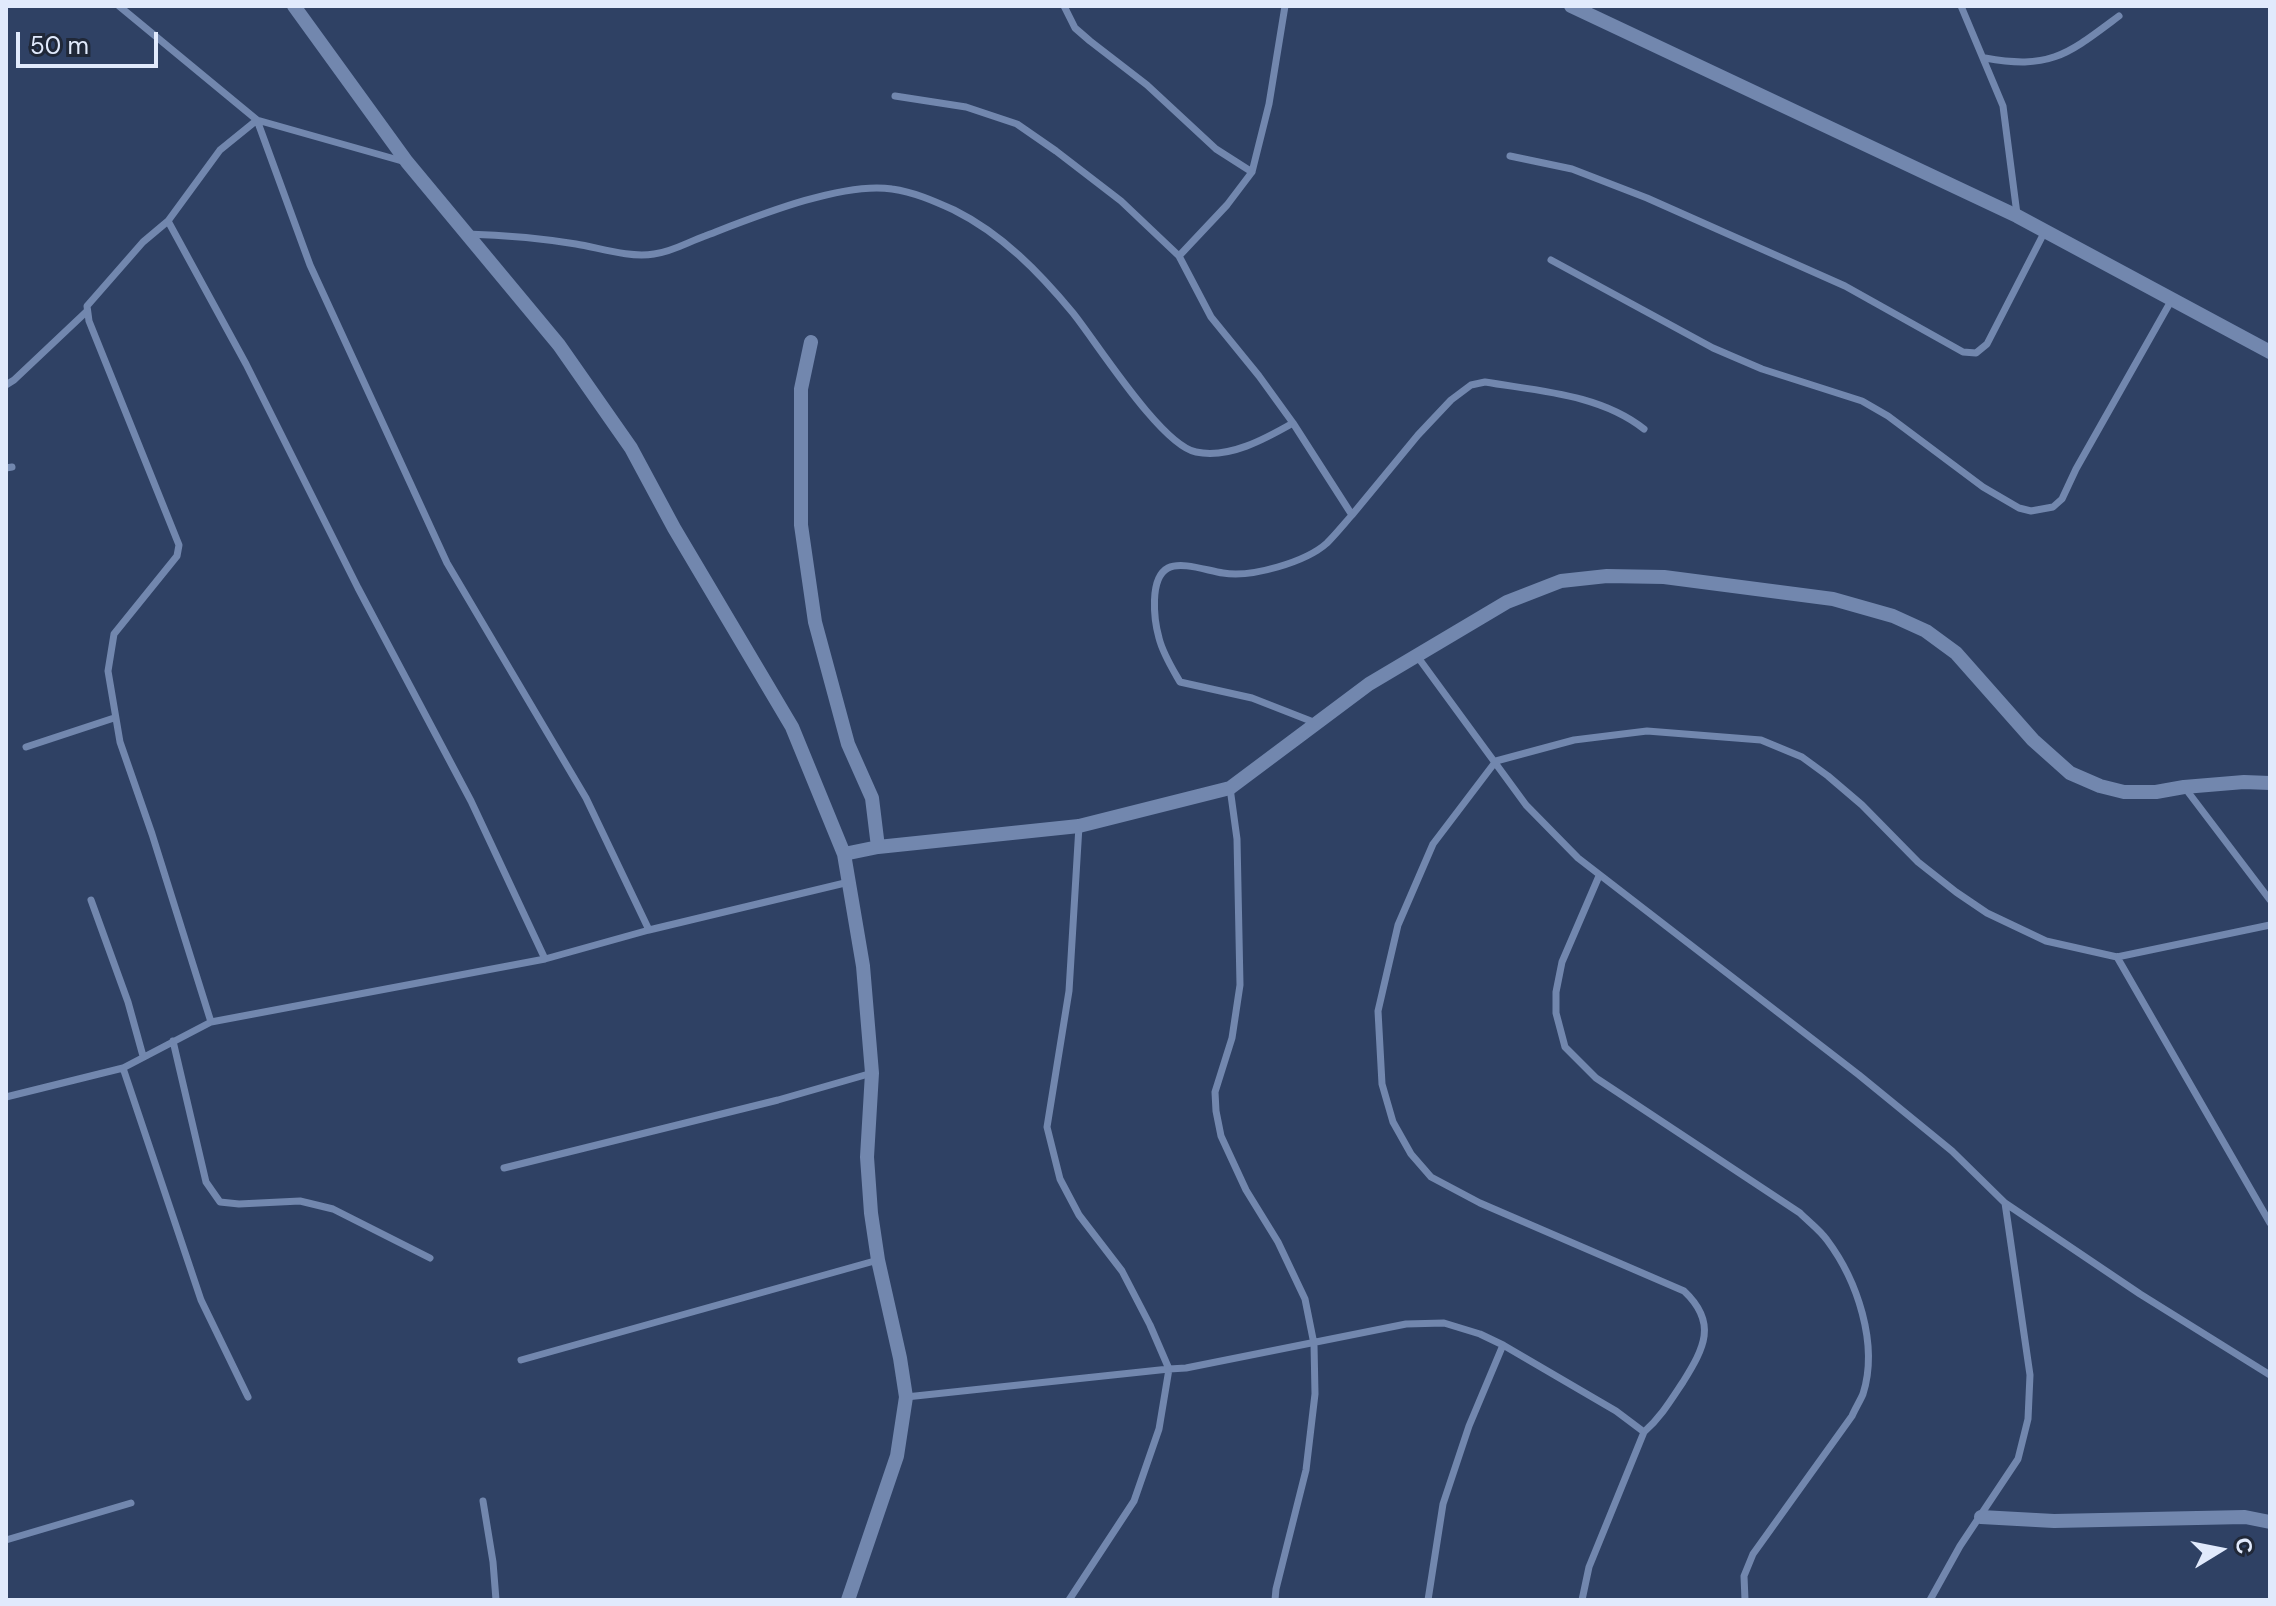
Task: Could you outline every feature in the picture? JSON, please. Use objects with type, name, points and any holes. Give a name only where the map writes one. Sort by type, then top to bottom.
[{"type":"street","points":[[294,6],[407,162],[559,345],[631,448],[674,528],[792,727],[844,854],[863,966],[872,1073],[867,1157],[878,1260],[906,1397],[897,1456],[848,1600]]},
{"type":"street","points":[[1571,6],[2017,216],[2270,352]]},
{"type":"street","points":[[811,342],[801,389],[801,525],[815,622],[848,744],[872,798],[878,847]]},
{"type":"street","points":[[844,854],[878,847],[1079,826],[1230,788],[1369,684],[1507,602],[1561,581],[1607,576],[1664,577],[1833,599],[1893,616],[1926,631],[1956,653],[2033,740],[2070,773],[2100,786],[2124,792],[2156,792],[2244,782],[2270,783]]},
{"type":"street","points":[[1981,1517],[2054,1521],[2245,1517],[2270,1522]]},
{"type":"lane","points":[[119,6],[257,120],[407,162]]},
{"type":"lane","points":[[1064,6],[1075,28],[1147,85],[1216,149],[1252,172]]},
{"type":"lane","points":[[1179,256],[1227,205],[1252,172],[1269,104],[1285,6]]},
{"type":"lane","points":[[1961,6],[2003,106],[2017,216]]},
{"type":"lane","points":[[1985,58],[2022,63],[2047,61],[2068,53],[2119,16]]},
{"type":"lane","points":[[895,96],[966,107],[1017,124],[1121,201],[1179,256],[1211,317],[1293,423],[1352,515]]},
{"type":"lane","points":[[6,385],[86,312],[90,299],[143,242],[168,221],[220,150],[257,120]]},
{"type":"lane","points":[[257,120],[310,265],[447,563],[586,798],[649,930]]},
{"type":"lane","points":[[1510,156],[1572,169],[1647,198],[1845,286],[1939,340],[1968,353],[1976,353],[1987,344],[2045,231]]},
{"type":"lane","points":[[465,234],[527,236],[650,255],[673,250],[804,201],[846,191],[889,188],[926,197],[957,212],[991,231],[1018,253],[1073,313],[1123,383],[1183,447],[1208,453],[1233,450],[1265,439],[1293,423]]},
{"type":"lane","points":[[168,221],[246,364],[358,588],[471,801],[545,959]]},
{"type":"lane","points":[[1551,260],[1713,348],[1762,369],[1862,401],[1888,416],[1983,487],[2019,508],[2031,511],[2053,507],[2062,499],[2171,301]]},
{"type":"lane","points":[[86,312],[179,545],[177,556],[114,634],[108,671],[114,718],[211,1022]]},
{"type":"lane","points":[[1316,723],[1252,698],[1180,682],[1158,637],[1156,585],[1163,571],[1173,566],[1227,574],[1258,572],[1326,545],[1418,435],[1451,400],[1471,385],[1485,382],[1574,398],[1626,416],[1644,429]]},
{"type":"lane","points":[[1416,656],[1526,805],[1599,876],[1859,1075],[1983,1178],[2005,1203],[2140,1294],[2270,1375]]},
{"type":"lane","points":[[26,747],[114,718]]},
{"type":"lane","points":[[1582,1600],[1589,1567],[1644,1432],[1660,1418],[1697,1360],[1704,1343],[1705,1325],[1696,1302],[1684,1291],[1480,1203],[1431,1177],[1411,1154],[1393,1122],[1382,1084],[1378,1011],[1398,925],[1433,844],[1496,761],[1574,740],[1647,731],[1761,740],[1802,757],[1828,776],[1862,805],[1918,862],[1956,892],[1987,913],[2046,941],[2117,957],[2270,925]]},
{"type":"lane","points":[[2184,787],[2270,900]]},
{"type":"lane","points":[[1230,788],[1237,839],[1240,985],[1232,1038],[1215,1092],[1216,1111],[1221,1136],[1240,1177],[1278,1242],[1305,1299],[1314,1344],[1315,1394],[1306,1470],[1275,1600]]},
{"type":"lane","points":[[1069,1600],[1134,1501],[1159,1429],[1169,1369],[1122,1271],[1079,1215],[1060,1179],[1047,1127],[1069,991],[1079,826]]},
{"type":"lane","points":[[1599,876],[1569,941],[1559,977],[1556,1013],[1565,1047],[1596,1078],[1800,1213],[1826,1238],[1847,1273],[1862,1315],[1869,1351],[1863,1392],[1852,1416],[1753,1554],[1744,1576],[1745,1600]]},
{"type":"lane","points":[[6,1097],[123,1068],[211,1022],[545,959],[649,930],[849,882]]},
{"type":"lane","points":[[91,900],[128,1002],[143,1056]]},
{"type":"lane","points":[[2117,957],[2270,1223]]},
{"type":"lane","points":[[173,1041],[206,1182],[220,1202],[300,1201],[333,1209],[430,1258]]},
{"type":"lane","points":[[123,1068],[201,1300],[248,1397]]},
{"type":"lane","points":[[504,1168],[778,1100],[872,1073]]},
{"type":"lane","points":[[1930,1600],[1960,1546],[2018,1459],[2028,1419],[2030,1375],[2005,1203]]},
{"type":"lane","points":[[521,1360],[878,1260]]},
{"type":"lane","points":[[906,1397],[1186,1368],[1406,1324],[1444,1323],[1503,1345],[1616,1411],[1644,1432]]},
{"type":"lane","points":[[1428,1600],[1443,1504],[1469,1426],[1503,1345]]},
{"type":"lane","points":[[483,1501],[496,1600]]},
{"type":"lane","points":[[6,1540],[131,1503]]}]
